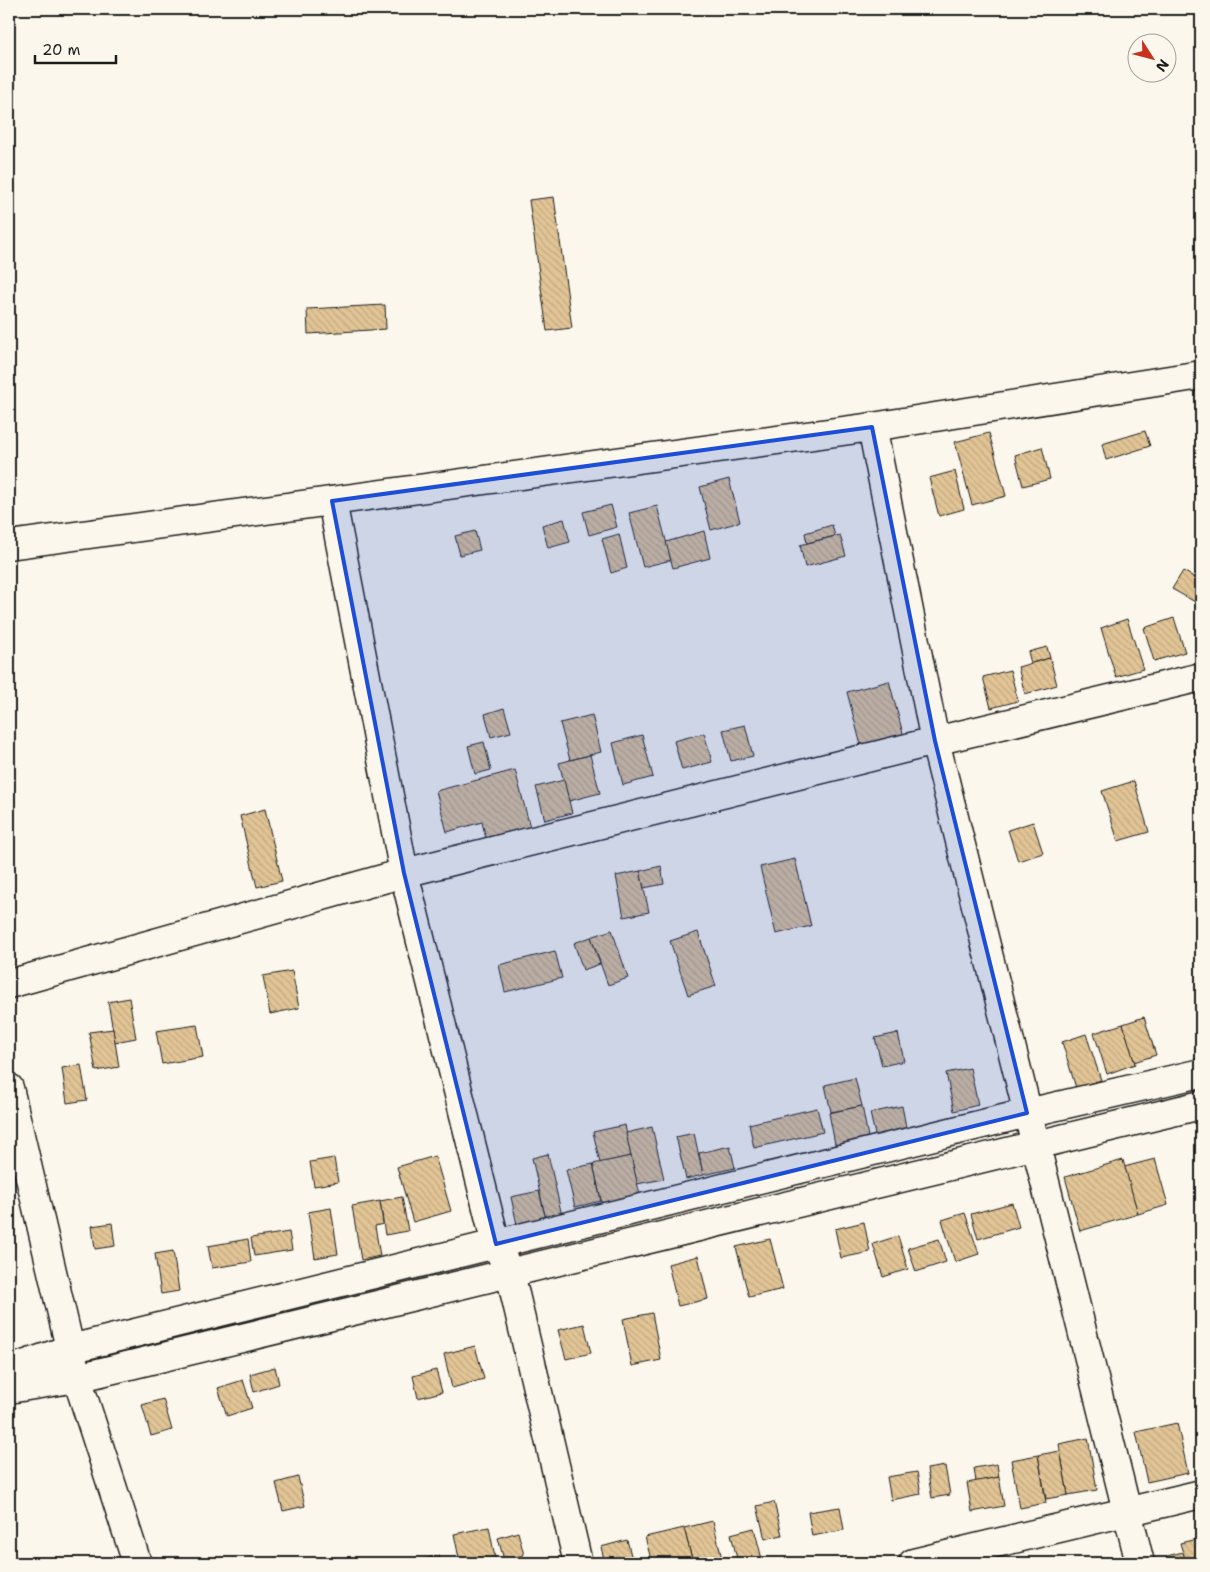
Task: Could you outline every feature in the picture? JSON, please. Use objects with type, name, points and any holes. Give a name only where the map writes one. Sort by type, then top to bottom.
[{"type":"street","points":[[9,545],[872,427],[1201,375]]},
{"type":"street","points":[[872,427],[935,741],[1140,1563]]},
{"type":"street","points":[[332,501],[404,873],[496,1244],[510,1273],[578,1563]]},
{"type":"street","points":[[9,984],[404,873],[1201,677]]},
{"type":"street","points":[[9,1370],[70,1348],[1027,1113],[1201,1073]]},
{"type":"street","points":[[9,1088],[77,1378],[136,1563]]},
{"type":"street","points":[[9,1389],[77,1378],[1201,1105]]},
{"type":"street","points":[[913,1563],[1201,1494]]},
{"type":"highlighted area","points":[[872,427],[935,741],[1027,1113],[496,1244],[404,873],[332,501]]},
{"type":"building","points":[[554,197],[572,328],[547,331],[529,200]]},
{"type":"building","points":[[385,305],[386,329],[308,334],[307,309]]},
{"type":"building","points":[[1201,421],[1201,443],[1195,423]]},
{"type":"building","points":[[1145,431],[1150,446],[1106,460],[1102,444]]},
{"type":"building","points":[[989,433],[1006,496],[972,505],[955,442]]},
{"type":"building","points":[[1042,447],[1050,479],[1023,486],[1015,455]]},
{"type":"building","points":[[955,471],[964,509],[939,516],[929,478]]},
{"type":"building","points":[[729,479],[740,522],[711,530],[700,487]]},
{"type":"building","points":[[611,505],[617,527],[589,535],[583,512]]},
{"type":"building","points":[[657,506],[671,560],[643,567],[629,513]]},
{"type":"building","points":[[564,519],[570,542],[548,548],[542,525]]},
{"type":"building","points":[[832,525],[835,536],[807,543],[805,533]]},
{"type":"building","points":[[475,531],[480,550],[460,555],[455,536]]},
{"type":"building","points":[[704,531],[710,558],[673,568],[666,542]]},
{"type":"building","points":[[619,534],[627,568],[611,573],[602,539]]},
{"type":"building","points":[[840,535],[846,556],[805,567],[800,545]]},
{"type":"building","points":[[1183,571],[1201,581],[1201,595],[1197,603],[1172,589]]},
{"type":"building","points":[[1174,618],[1185,652],[1154,661],[1144,628]]},
{"type":"building","points":[[1127,619],[1143,669],[1116,677],[1101,628]]},
{"type":"building","points":[[1047,647],[1050,658],[1031,663],[1028,652]]},
{"type":"building","points":[[1050,658],[1057,685],[1025,694],[1018,667]]},
{"type":"building","points":[[1010,670],[1018,701],[991,708],[983,677]]},
{"type":"building","points":[[889,681],[905,741],[863,753],[847,692]]},
{"type":"building","points":[[504,708],[511,732],[491,737],[485,714]]},
{"type":"building","points":[[592,715],[601,752],[570,760],[560,723]]},
{"type":"building","points":[[745,725],[753,756],[731,761],[723,730]]},
{"type":"building","points":[[704,733],[712,762],[682,770],[674,741]]},
{"type":"building","points":[[642,735],[653,777],[623,785],[613,743]]},
{"type":"building","points":[[484,742],[491,770],[475,774],[468,746]]},
{"type":"building","points":[[1201,747],[1201,765],[1199,766],[1194,750]]},
{"type":"building","points":[[590,755],[600,793],[569,801],[559,763]]},
{"type":"building","points":[[515,770],[531,831],[487,843],[482,822],[447,832],[436,791]]},
{"type":"building","points":[[564,780],[572,813],[545,820],[536,787]]},
{"type":"building","points":[[1134,781],[1149,832],[1118,841],[1102,791]]},
{"type":"building","points":[[265,809],[282,881],[257,887],[240,816]]},
{"type":"building","points":[[1033,822],[1043,853],[1018,861],[1008,830]]},
{"type":"building","points":[[795,859],[811,926],[776,934],[760,867]]},
{"type":"building","points":[[661,866],[664,884],[644,888],[640,871]]},
{"type":"building","points":[[640,871],[649,912],[624,917],[616,876]]},
{"type":"building","points":[[612,930],[628,978],[608,985],[591,937]]},
{"type":"building","points":[[698,932],[716,986],[688,995],[670,941]]},
{"type":"building","points":[[591,937],[600,964],[583,970],[574,943]]},
{"type":"building","points":[[555,951],[562,978],[505,992],[499,965]]},
{"type":"building","points":[[292,971],[299,1008],[270,1014],[263,976]]},
{"type":"building","points":[[129,998],[136,1038],[115,1042],[108,1002]]},
{"type":"building","points":[[1144,1017],[1156,1055],[1134,1062],[1123,1024]]},
{"type":"building","points":[[1123,1024],[1135,1064],[1107,1074],[1094,1033]]},
{"type":"building","points":[[197,1025],[203,1057],[162,1064],[156,1031]]},
{"type":"building","points":[[113,1029],[119,1067],[96,1071],[89,1032]]},
{"type":"building","points":[[898,1033],[904,1061],[882,1066],[875,1038]]},
{"type":"building","points":[[1086,1034],[1101,1080],[1076,1088],[1062,1042]]},
{"type":"building","points":[[81,1065],[87,1100],[67,1103],[62,1068]]},
{"type":"building","points":[[970,1068],[978,1105],[954,1111],[946,1073]]},
{"type":"building","points":[[855,1078],[862,1106],[831,1112],[825,1085]]},
{"type":"building","points":[[862,1106],[869,1142],[836,1149],[829,1113]]},
{"type":"building","points":[[902,1106],[907,1132],[876,1139],[870,1113]]},
{"type":"building","points":[[817,1108],[823,1132],[754,1148],[749,1124]]},
{"type":"building","points":[[625,1125],[631,1156],[600,1163],[593,1132]]},
{"type":"building","points":[[652,1127],[664,1179],[637,1184],[626,1133]]},
{"type":"building","points":[[694,1133],[703,1175],[686,1179],[676,1137]]},
{"type":"building","points":[[730,1146],[735,1168],[703,1175],[699,1153]]},
{"type":"building","points":[[548,1154],[562,1216],[546,1220],[532,1158]]},
{"type":"building","points":[[435,1156],[451,1211],[413,1222],[397,1167]]},
{"type":"building","points":[[631,1156],[640,1195],[602,1204],[593,1164]]},
{"type":"building","points":[[334,1158],[338,1182],[314,1186],[310,1162]]},
{"type":"building","points":[[1155,1159],[1168,1205],[1138,1214],[1124,1167]]},
{"type":"building","points":[[1123,1160],[1138,1214],[1080,1231],[1065,1177]]},
{"type":"building","points":[[593,1164],[601,1201],[575,1207],[566,1170]]},
{"type":"building","points":[[539,1191],[548,1228],[519,1234],[511,1197]]},
{"type":"building","points":[[402,1197],[408,1231],[385,1235],[380,1201]]},
{"type":"building","points":[[380,1201],[383,1224],[375,1226],[380,1256],[361,1260],[352,1206]]},
{"type":"building","points":[[1012,1203],[1019,1227],[978,1239],[971,1214]]},
{"type":"building","points":[[331,1208],[338,1254],[315,1258],[308,1212]]},
{"type":"building","points":[[965,1213],[979,1254],[955,1262],[942,1220]]},
{"type":"building","points":[[864,1222],[870,1252],[841,1258],[835,1229]]},
{"type":"building","points":[[112,1223],[115,1246],[95,1249],[92,1226]]},
{"type":"building","points":[[289,1232],[292,1250],[254,1256],[251,1238]]},
{"type":"building","points":[[898,1236],[908,1269],[883,1277],[873,1244]]},
{"type":"building","points":[[248,1239],[251,1262],[212,1268],[208,1246]]},
{"type":"building","points":[[770,1239],[783,1289],[749,1297],[736,1247]]},
{"type":"building","points":[[939,1239],[946,1262],[916,1272],[908,1248]]},
{"type":"building","points":[[173,1251],[179,1291],[161,1294],[155,1254]]},
{"type":"building","points":[[698,1256],[708,1299],[678,1306],[668,1264]]},
{"type":"building","points":[[652,1313],[661,1360],[632,1366],[623,1319]]},
{"type":"building","points":[[584,1324],[591,1353],[566,1359],[558,1330]]},
{"type":"building","points":[[475,1346],[484,1379],[452,1388],[444,1354]]},
{"type":"building","points":[[275,1367],[279,1384],[254,1392],[250,1374]]},
{"type":"building","points":[[436,1370],[442,1392],[418,1398],[413,1376]]},
{"type":"building","points":[[243,1380],[252,1408],[227,1416],[218,1388]]},
{"type":"building","points":[[163,1399],[172,1430],[151,1436],[142,1405]]},
{"type":"building","points":[[1177,1423],[1188,1473],[1147,1482],[1136,1432]]},
{"type":"building","points":[[1088,1438],[1097,1490],[1068,1495],[1059,1444]]},
{"type":"building","points":[[1060,1451],[1068,1495],[1046,1499],[1038,1455]]},
{"type":"building","points":[[1038,1455],[1046,1503],[1020,1508],[1011,1460]]},
{"type":"building","points":[[997,1464],[999,1477],[976,1482],[974,1468]]},
{"type":"building","points":[[945,1466],[950,1495],[932,1498],[927,1469]]},
{"type":"building","points":[[917,1472],[921,1494],[891,1500],[887,1477]]},
{"type":"building","points":[[298,1477],[305,1506],[283,1511],[276,1483]]},
{"type":"building","points":[[999,1477],[1004,1506],[972,1512],[967,1483]]},
{"type":"building","points":[[774,1502],[782,1535],[765,1539],[757,1506]]},
{"type":"building","points":[[840,1507],[844,1530],[812,1536],[808,1512]]},
{"type":"building","points":[[713,1521],[723,1563],[693,1563],[684,1528]]},
{"type":"building","points":[[489,1527],[496,1563],[460,1563],[454,1534]]},
{"type":"building","points":[[684,1528],[693,1563],[652,1563],[645,1537]]},
{"type":"building","points":[[754,1528],[763,1563],[738,1563],[731,1534]]},
{"type":"building","points":[[518,1532],[524,1555],[504,1560],[498,1538]]},
{"type":"building","points":[[1201,1538],[1201,1563],[1186,1563],[1180,1543]]},
{"type":"building","points":[[627,1540],[633,1563],[605,1563],[601,1547]]},
{"type":"building","points":[[1183,1552],[1186,1563],[1168,1563],[1167,1556]]},
{"type":"building","points":[[439,1555],[441,1563],[411,1563]]}]
